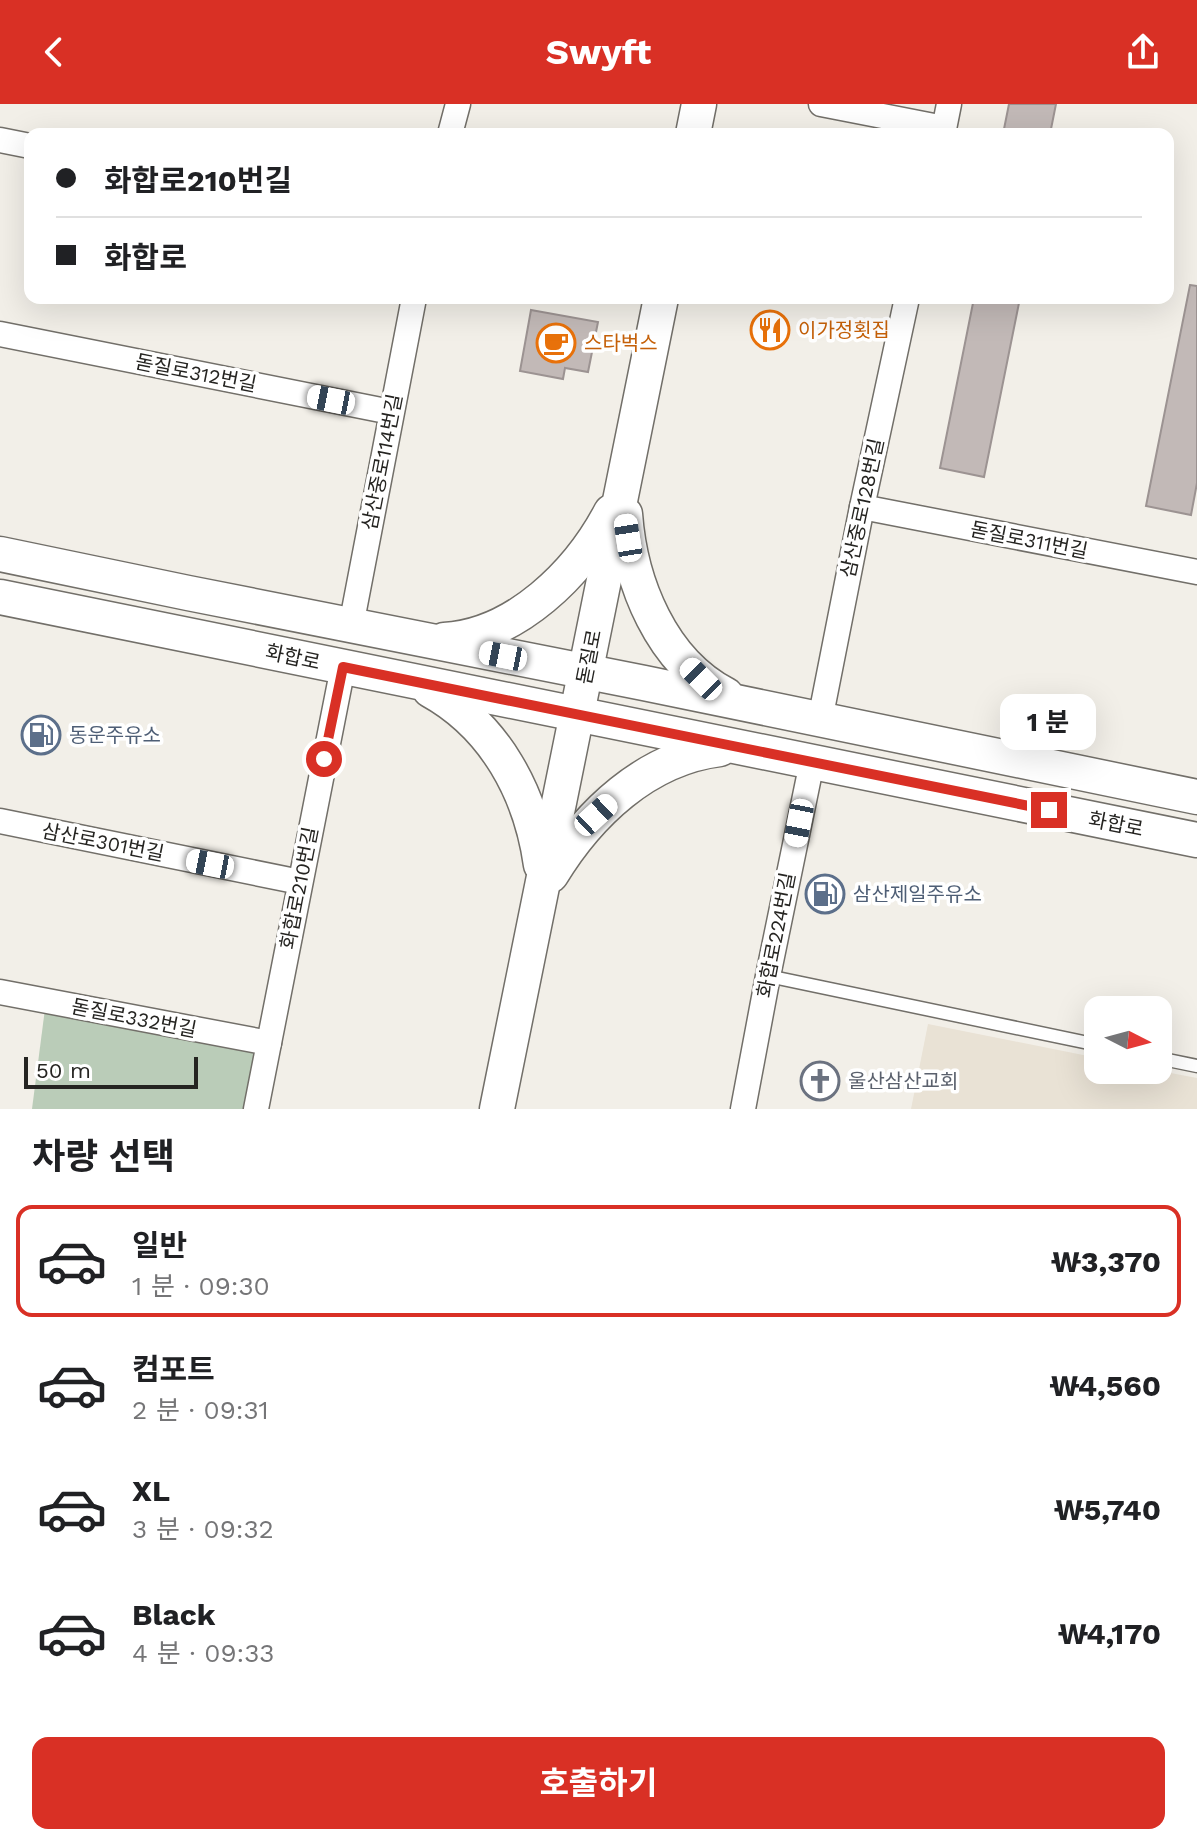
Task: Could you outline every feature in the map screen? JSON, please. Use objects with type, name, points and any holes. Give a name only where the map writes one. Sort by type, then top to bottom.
[{"type":"main road","points":[[694,128],[699,104]]},
{"type":"main road","name":"돋질로","points":[[497,1109],[660,304]]},
{"type":"main road","points":[[428,641],[470,637],[490,630],[542,597],[570,570],[595,539],[623,486]]},
{"type":"main road","points":[[623,486],[631,556],[639,587],[652,615],[665,638],[701,679],[744,704]]},
{"type":"main road","name":"화합로","points":[[0,554],[1197,797]]},
{"type":"main road","name":"화합로","points":[[0,597],[1197,840]]},
{"type":"main road","points":[[418,683],[456,684],[469,672],[463,655],[428,641]]},
{"type":"main road","points":[[418,683],[457,708],[477,727],[508,766],[530,812],[537,839],[541,865],[540,897]]},
{"type":"main road","points":[[812,762],[786,753],[779,746],[778,732],[784,721],[794,717],[820,720]]},
{"type":"main road","points":[[540,897],[565,852],[579,834],[627,788],[657,769],[683,758],[735,747]]},
{"type":"street","points":[[452,128],[458,104]]},
{"type":"street","points":[[821,104],[930,128]]},
{"type":"street","points":[[945,128],[949,104]]},
{"type":"street","points":[[0,140],[24,145]]},
{"type":"street","name":"삼산중로114번길","points":[[351,626],[413,304]]},
{"type":"street","name":"삼산중로128번길","points":[[820,720],[906,304]]},
{"type":"street","name":"돋질로312번길","points":[[0,334],[391,412]]},
{"type":"street","name":"돋질로311번길","points":[[862,507],[1197,572]]},
{"type":"street","name":"화합로210번길","points":[[256,1109],[343,667]]},
{"type":"street","name":"화합로224번길","points":[[743,1109],[812,762]]},
{"type":"street","name":"삼산로301번길","points":[[0,821],[300,882]]},
{"type":"street","name":"돋질로332번길","points":[[0,992],[269,1043]]},
{"type":"lane","points":[[768,976],[1084,1042]]},
{"type":"lane","points":[[1172,1061],[1197,1066]]},
{"type":"shaded area","points":[[928,1024],[1084,1055],[1084,1084],[1172,1084],[1172,1073],[1197,1078],[1197,1109],[911,1109]]},
{"type":"green space","points":[[46,1001],[269,1043],[256,1109],[32,1109]]},
{"type":"building","points":[[1009,104],[1056,104],[1051,128],[1004,128]]},
{"type":"building","points":[[1190,285],[1197,286],[1197,483],[1191,515],[1146,506]]},
{"type":"building","points":[[973,304],[1019,304],[984,477],[940,468]]},
{"type":"building","points":[[531,310],[598,322],[588,372],[565,368],[563,379],[520,371]]},
{"type":"place","name":"이가정횟집","points":[[770,330]]},
{"type":"place","name":"스타벅스","points":[[556,343]]},
{"type":"place","name":"동운주유소","points":[[41,735]]},
{"type":"place","name":"삼산제일주유소","points":[[825,894]]},
{"type":"place","name":"울산삼산교회","points":[[820,1081]]},
{"type":"route","points":[[324,759],[343,667],[1049,810]]}]
